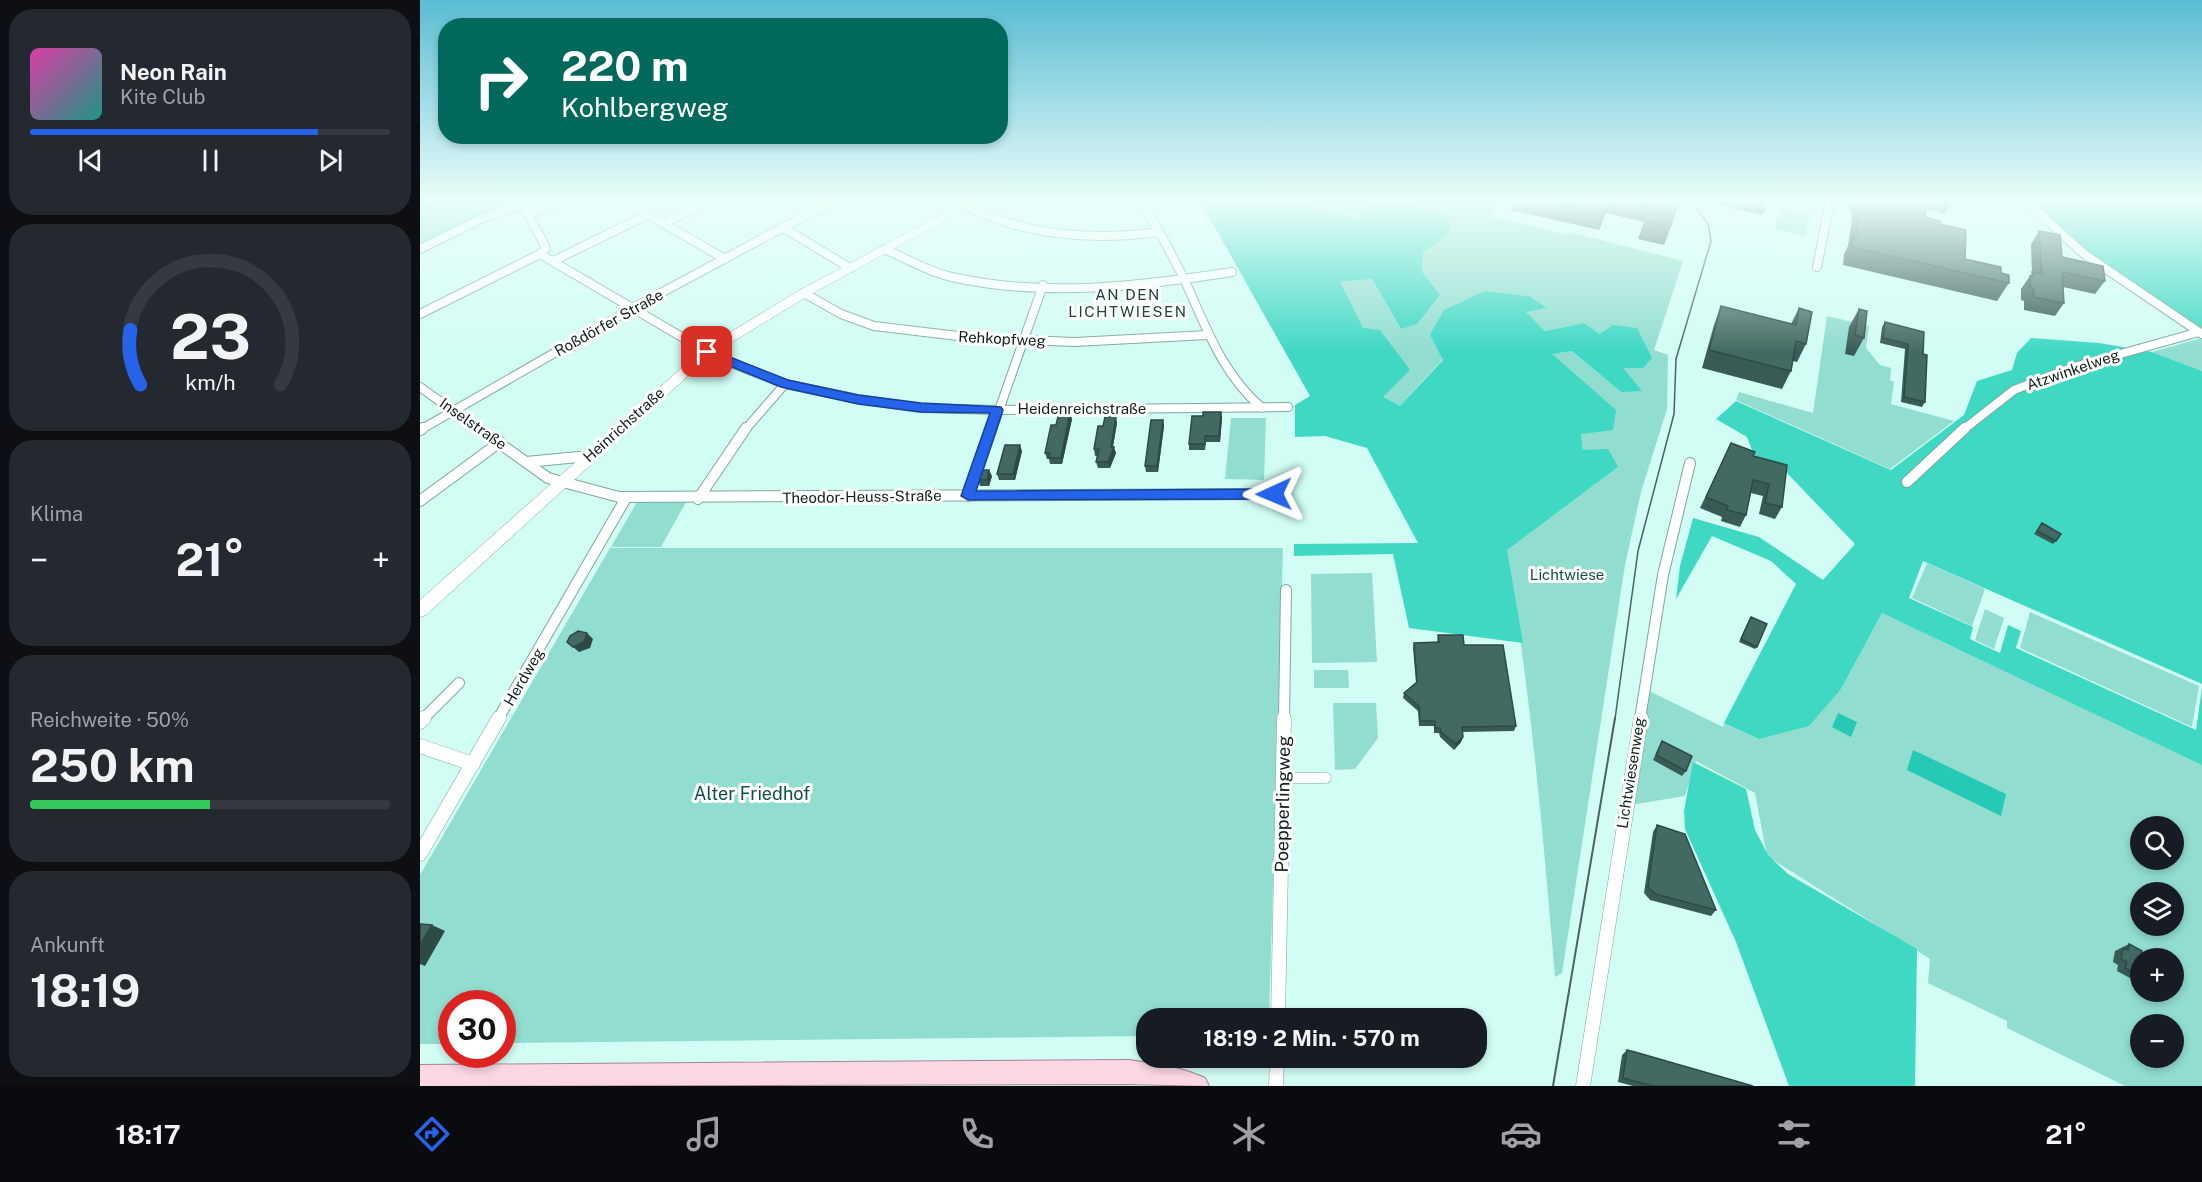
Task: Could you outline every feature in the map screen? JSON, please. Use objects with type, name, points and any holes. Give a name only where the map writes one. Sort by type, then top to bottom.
[{"type":"main road","name":"Heinrichstraße","points":[[420,610],[707,352],[804,293],[879,252]]},
{"type":"main road","points":[[420,1077],[1129,1072],[1165,1077],[1197,1086]]},
{"type":"street","points":[[420,315],[542,252]]},
{"type":"street","points":[[553,261],[572,252]]},
{"type":"street","points":[[711,252],[724,259]]},
{"type":"street","name":"Roßdörfer Straße","points":[[420,430],[633,308],[738,252]]},
{"type":"street","points":[[823,252],[850,268]]},
{"type":"street","points":[[890,252],[920,266],[952,277],[990,283],[1110,285],[1184,280],[1232,272]]},
{"type":"street","points":[[1169,252],[1225,370],[1242,392],[1262,408]]},
{"type":"street","points":[[1817,267],[1820,252]]},
{"type":"street","points":[[2080,252],[2201,333]]},
{"type":"street","name":"Heidenreichstraße","points":[[540,254],[707,352],[785,384],[858,399],[921,408],[997,410],[1288,408]]},
{"type":"street","points":[[968,496],[1043,285]]},
{"type":"street","name":"Rehkopfweg","points":[[804,293],[831,309],[866,324],[919,333],[1021,342],[1103,343],[1207,335]]},
{"type":"street","points":[[420,302],[431,309]]},
{"type":"street","name":"Atzwinkelweg","points":[[1907,482],[1945,444],[2014,390],[2074,368],[2201,333]]},
{"type":"street","points":[[698,499],[735,441],[785,384]]},
{"type":"street","name":"Inselstraße","points":[[420,387],[548,478],[561,482]]},
{"type":"street","points":[[420,501],[500,442]]},
{"type":"street","points":[[526,462],[579,457]]},
{"type":"street","name":"Lichtwiesenweg","points":[[1583,1086],[1663,575],[1690,463]]},
{"type":"street","name":"Theodor-Heuss-Straße","points":[[561,482],[626,498],[1274,494]]},
{"type":"street","name":"Herdweg","points":[[420,854],[626,498]]},
{"type":"street","name":"Poepperlingweg","points":[[1278,1008],[1286,590]]},
{"type":"street","points":[[420,722],[459,683]]},
{"type":"street","points":[[420,746],[473,764]]},
{"type":"street","points":[[1292,778],[1326,778]]},
{"type":"street","points":[[1276,1086],[1277,1068]]},
{"type":"green space","name":"Lichtwiese","points":[[1647,252],[1683,261],[1654,350],[1668,355],[1667,409],[1641,492],[1625,565],[1562,973],[1555,977],[1541,816],[1523,657],[1506,550],[1618,467],[1583,450],[1581,434],[1615,410],[1551,354],[1572,351],[1621,392],[1623,367],[1600,334],[1584,323],[1545,331],[1525,312],[1546,308],[1529,296],[1485,291],[1443,359],[1400,406],[1382,397],[1410,370],[1363,328],[1339,282],[1372,279],[1401,329],[1422,272],[1423,253]]},
{"type":"green space","points":[[1827,316],[1869,326],[1866,348],[1880,365],[1891,368],[1890,380],[1894,382],[1891,404],[1954,421],[1890,469],[1736,400],[1739,392],[1813,413]]},
{"type":"green space","points":[[2202,338],[2202,371],[2152,352]]},
{"type":"green space","points":[[1231,418],[1266,418],[1264,480],[1225,479]]},
{"type":"green space","points":[[637,502],[686,502],[661,547],[611,547]]},
{"type":"green space","name":"Alter Friedhof","points":[[610,548],[1283,548],[1269,1008],[1136,1008],[1136,1036],[516,1043],[516,990],[438,990],[438,1044],[420,1044],[420,875]]},
{"type":"green space","points":[[1927,563],[1985,589],[1972,626],[1912,598]]},
{"type":"green space","points":[[1372,573],[1377,662],[1312,663],[1311,574]]},
{"type":"green space","points":[[1985,609],[2004,618],[1994,649],[1975,640]]},
{"type":"green space","points":[[2030,612],[2199,686],[2192,727],[2020,648]]},
{"type":"green space","points":[[1882,613],[2191,759],[2202,749],[2202,1086],[2125,1086],[2007,1028],[2007,1021],[1928,983],[1930,959],[1767,856],[1755,793],[1696,761],[1685,796],[1630,805],[1649,691],[1723,727],[1724,723],[1759,739],[1841,689]]},
{"type":"green space","points":[[1314,670],[1348,670],[1349,688],[1314,688]]},
{"type":"green space","points":[[1333,703],[1376,703],[1378,738],[1355,769],[1335,770]]},
{"type":"shaded area","points":[[1229,252],[1425,252],[1422,272],[1440,295],[1417,324],[1401,329],[1372,279],[1340,282],[1363,328],[1380,330],[1410,370],[1383,397],[1400,406],[1443,360],[1430,335],[1444,310],[1485,291],[1529,296],[1547,308],[1526,312],[1545,331],[1584,323],[1600,334],[1613,325],[1637,328],[1652,358],[1643,368],[1623,368],[1642,391],[1621,392],[1572,351],[1552,354],[1616,410],[1613,430],[1581,434],[1583,450],[1608,449],[1618,467],[1507,550],[1523,643],[1409,628],[1393,554],[1294,556],[1294,544],[1418,543],[1367,448],[1325,436],[1295,437],[1295,405],[1310,396]]},
{"type":"shaded area","points":[[2085,252],[2202,252],[2202,331]]},
{"type":"shaded area","points":[[2031,338],[2099,343],[2152,352],[2202,371],[2202,684],[1923,561],[1909,598],[1973,627],[1970,639],[2000,653],[2008,625],[2021,631],[2016,648],[2196,730],[2202,688],[2202,765],[1882,613],[1841,689],[1809,726],[1759,739],[1724,723],[1796,584],[1771,561],[1712,536],[1676,599],[1680,566],[1693,518],[1759,537],[1823,580],[1855,544],[1786,472],[1756,460],[1747,437],[1716,419],[1736,401],[1891,470],[1964,415],[1977,381],[2012,370],[2017,353]]},
{"type":"shaded area","points":[[1838,713],[1857,722],[1851,737],[1832,727]]},
{"type":"shaded area","points":[[1913,750],[2006,794],[2001,816],[1907,770]]},
{"type":"shaded area","points":[[1693,762],[1746,789],[1755,830],[1768,855],[1788,874],[1917,949],[1915,1086],[1789,1086],[1736,942],[1685,829],[1684,811]]},
{"type":"building","points":[[1872,252],[1965,252],[1965,259],[2001,267],[2001,273],[2009,275],[2009,283]]},
{"type":"building","points":[[2040,252],[2062,252],[2062,257],[2103,266],[2105,281],[2062,272],[2064,303],[2034,297],[2033,288],[2030,287],[2030,276],[2033,276],[2032,272],[2042,274]]},
{"type":"building","points":[[1721,306],[1796,325],[1799,308],[1812,312],[1806,344],[1796,341],[1791,371],[1709,350]]},
{"type":"building","points":[[1859,309],[1867,311],[1864,338],[1855,335]]},
{"type":"building","points":[[1885,322],[1924,332],[1923,354],[1927,355],[1925,402],[1904,397],[1908,344],[1883,338]]},
{"type":"building","points":[[1203,412],[1221,412],[1219,436],[1205,436],[1205,444],[1189,444],[1192,416],[1203,416]]},
{"type":"building","points":[[1059,413],[1070,413],[1061,458],[1049,458],[1050,453],[1045,453],[1051,425],[1056,425]]},
{"type":"building","points":[[1116,416],[1111,447],[1114,447],[1108,462],[1096,462],[1099,449],[1094,449],[1098,426],[1103,426],[1105,417]]},
{"type":"building","points":[[1151,420],[1163,420],[1157,466],[1145,466]]},
{"type":"building","points":[[1731,443],[1755,452],[1753,456],[1787,465],[1782,507],[1765,503],[1769,484],[1753,480],[1746,515],[1727,510],[1728,506],[1706,497]]},
{"type":"building","points":[[1005,445],[1020,445],[1013,474],[997,474]]},
{"type":"building","points":[[981,470],[989,470],[987,480],[978,480]]},
{"type":"building","points":[[2042,523],[2061,534],[2056,541],[2037,531]]},
{"type":"building","points":[[1751,617],[1767,624],[1757,647],[1741,639]]},
{"type":"building","points":[[578,631],[587,633],[584,642],[573,647],[567,642],[570,636]]},
{"type":"building","points":[[1438,635],[1463,635],[1464,645],[1503,645],[1516,726],[1462,727],[1463,737],[1456,744],[1441,732],[1440,728],[1435,728],[1435,721],[1420,721],[1419,706],[1404,693],[1417,682],[1414,643],[1439,642]]},
{"type":"building","points":[[1662,741],[1692,756],[1686,771],[1656,755]]},
{"type":"building","points":[[1657,825],[1685,834],[1716,910],[1655,894],[1648,887]]},
{"type":"building","points":[[420,924],[432,925],[420,945]]},
{"type":"building","points":[[2129,944],[2136,948],[2130,948],[2130,971],[2125,968],[2127,962],[2121,959],[2123,948],[2128,950]]},
{"type":"building","points":[[1627,1050],[1753,1086],[1652,1086],[1623,1078]]},
{"type":"tram line","points":[[1615,719],[1638,551],[1674,414],[1676,359],[1708,252]]},
{"type":"tram line","points":[[1553,1086],[1615,718]]},
{"type":"district","name":"AN DEN LICHTWIESEN","points":[[1128,304]]},
{"type":"route","points":[[707,352],[729,363],[785,384],[858,399],[921,408],[997,410],[968,496],[1274,494]]}]
